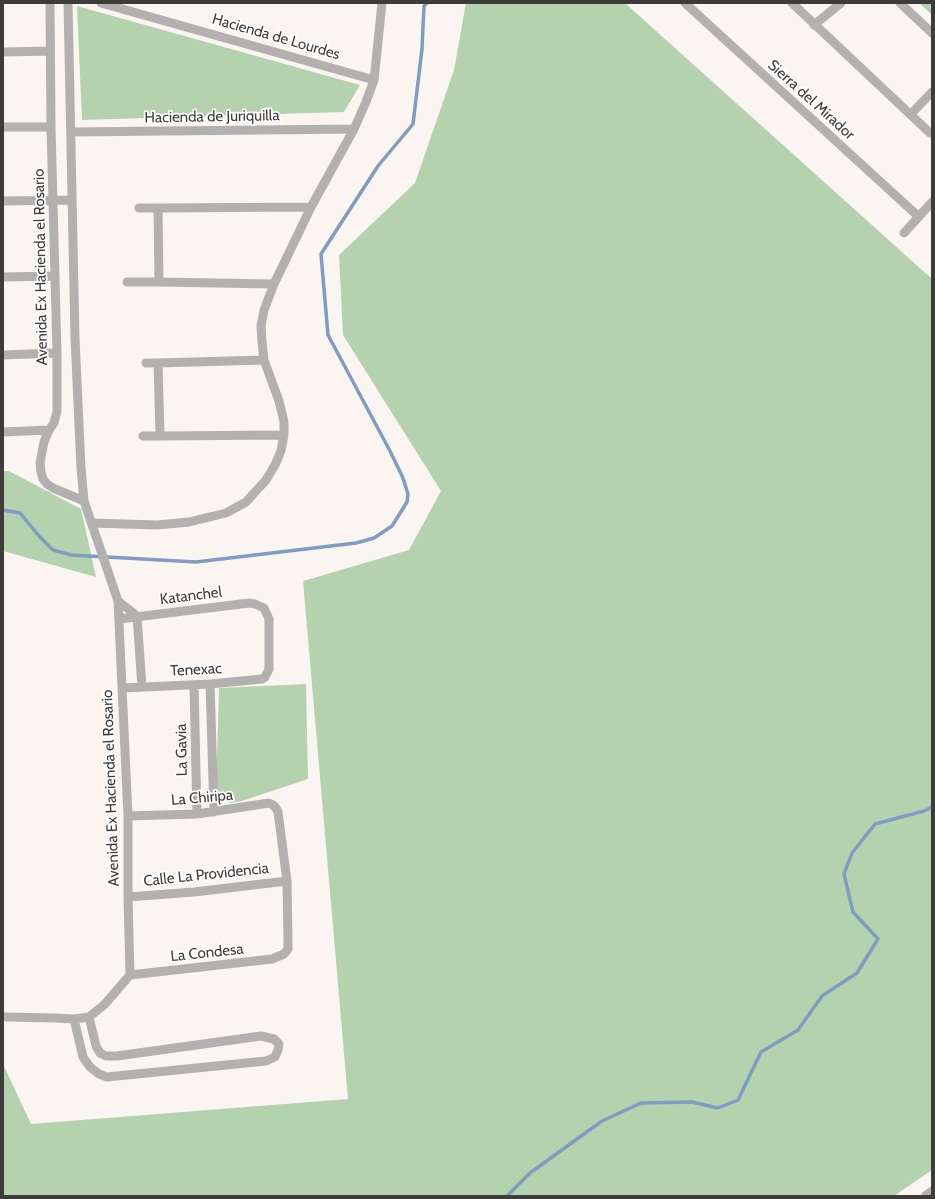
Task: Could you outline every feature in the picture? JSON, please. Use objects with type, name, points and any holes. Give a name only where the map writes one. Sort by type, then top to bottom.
[{"type":"street","name":"Avenida Ex Hacienda el Rosario","points":[[50,3],[57,412],[54,423],[49,430],[41,454],[40,463],[43,479],[53,488],[84,501]]},
{"type":"street","name":"Avenida Ex Hacienda el Rosario","points":[[68,3],[78,416],[84,501],[118,601],[128,816],[130,975]]},
{"type":"street","name":"Hacienda de Lourdes","points":[[101,3],[374,80]]},
{"type":"street","points":[[92,523],[143,525],[174,524],[210,518],[235,509],[246,502],[266,480],[276,465],[284,436],[284,422],[282,411],[264,360],[261,326],[264,310],[274,284],[311,207],[354,129],[366,102],[374,80],[382,3]]},
{"type":"street","name":"Sierra del Mirador","points":[[685,3],[919,217]]},
{"type":"street","points":[[792,3],[930,133]]},
{"type":"street","points":[[814,25],[841,3]]},
{"type":"street","points":[[900,3],[932,33]]},
{"type":"street","points":[[3,52],[50,51]]},
{"type":"street","points":[[911,114],[932,92]]},
{"type":"street","points":[[3,128],[51,127]]},
{"type":"street","name":"Hacienda de Juriquilla","points":[[71,132],[354,129]]},
{"type":"street","points":[[3,201],[72,200]]},
{"type":"street","points":[[904,233],[932,202]]},
{"type":"street","points":[[139,208],[311,207]]},
{"type":"street","points":[[158,208],[159,282]]},
{"type":"street","points":[[3,277],[55,276]]},
{"type":"street","points":[[127,282],[274,284]]},
{"type":"street","points":[[3,355],[57,353]]},
{"type":"street","points":[[146,363],[264,360]]},
{"type":"street","points":[[158,363],[160,436]]},
{"type":"street","points":[[3,432],[49,430]]},
{"type":"street","points":[[143,436],[284,436]]},
{"type":"street","points":[[118,601],[137,616],[142,687]]},
{"type":"street","name":"Katanchel","points":[[119,619],[249,603],[255,604],[264,608],[269,619],[269,665],[267,673]]},
{"type":"street","name":"Tenexac","points":[[123,688],[194,685],[257,680],[265,676],[267,673]]},
{"type":"street","name":"La Gavia","points":[[210,684],[214,812]]},
{"type":"street","name":"La Gavia","points":[[194,685],[198,814]]},
{"type":"street","name":"La Chiripa","points":[[128,816],[198,814],[269,804],[276,808],[278,812],[287,880]]},
{"type":"street","name":"Calle La Providencia","points":[[128,897],[194,892],[287,880]]},
{"type":"street","name":"La Condesa","points":[[130,975],[260,961],[280,957],[288,949],[287,880]]},
{"type":"street","points":[[6,1017],[74,1019],[89,1017],[104,1004],[130,975]]},
{"type":"street","points":[[74,1019],[83,1057],[90,1067],[99,1074],[107,1077],[266,1061],[275,1057],[279,1044],[274,1039],[261,1036],[117,1056],[106,1056],[100,1053],[96,1046],[89,1017]]},
{"type":"street","points":[[83,1057],[96,1046]]},
{"type":"street","points":[[926,1196],[932,1192]]},
{"type":"green space","points":[[466,3],[625,3],[932,279],[932,1170],[894,1196],[3,1196],[3,1064],[31,1124],[348,1099],[303,581],[409,550],[441,491],[343,335],[339,255],[415,183],[454,70]]},
{"type":"green space","points":[[919,3],[932,3],[932,15]]},
{"type":"green space","points":[[77,6],[360,85],[344,112],[82,120]]},
{"type":"green space","points":[[3,471],[9,471],[81,509],[96,577],[3,551]]},
{"type":"green space","points":[[306,684],[308,779],[242,801],[231,803],[218,798],[216,792],[219,688]]},
{"type":"waterway","points":[[3,510],[20,513],[53,550],[71,555],[196,562],[356,543],[374,538],[392,526],[407,502],[408,494],[403,478],[390,451],[328,335],[321,254],[378,166],[413,124],[422,49],[424,6],[427,3]]},
{"type":"waterway","points":[[507,1196],[530,1173],[602,1121],[641,1103],[692,1102],[718,1108],[738,1100],[761,1052],[798,1030],[822,996],[857,973],[878,939],[853,912],[844,874],[852,853],[875,824],[924,811],[932,807]]}]
